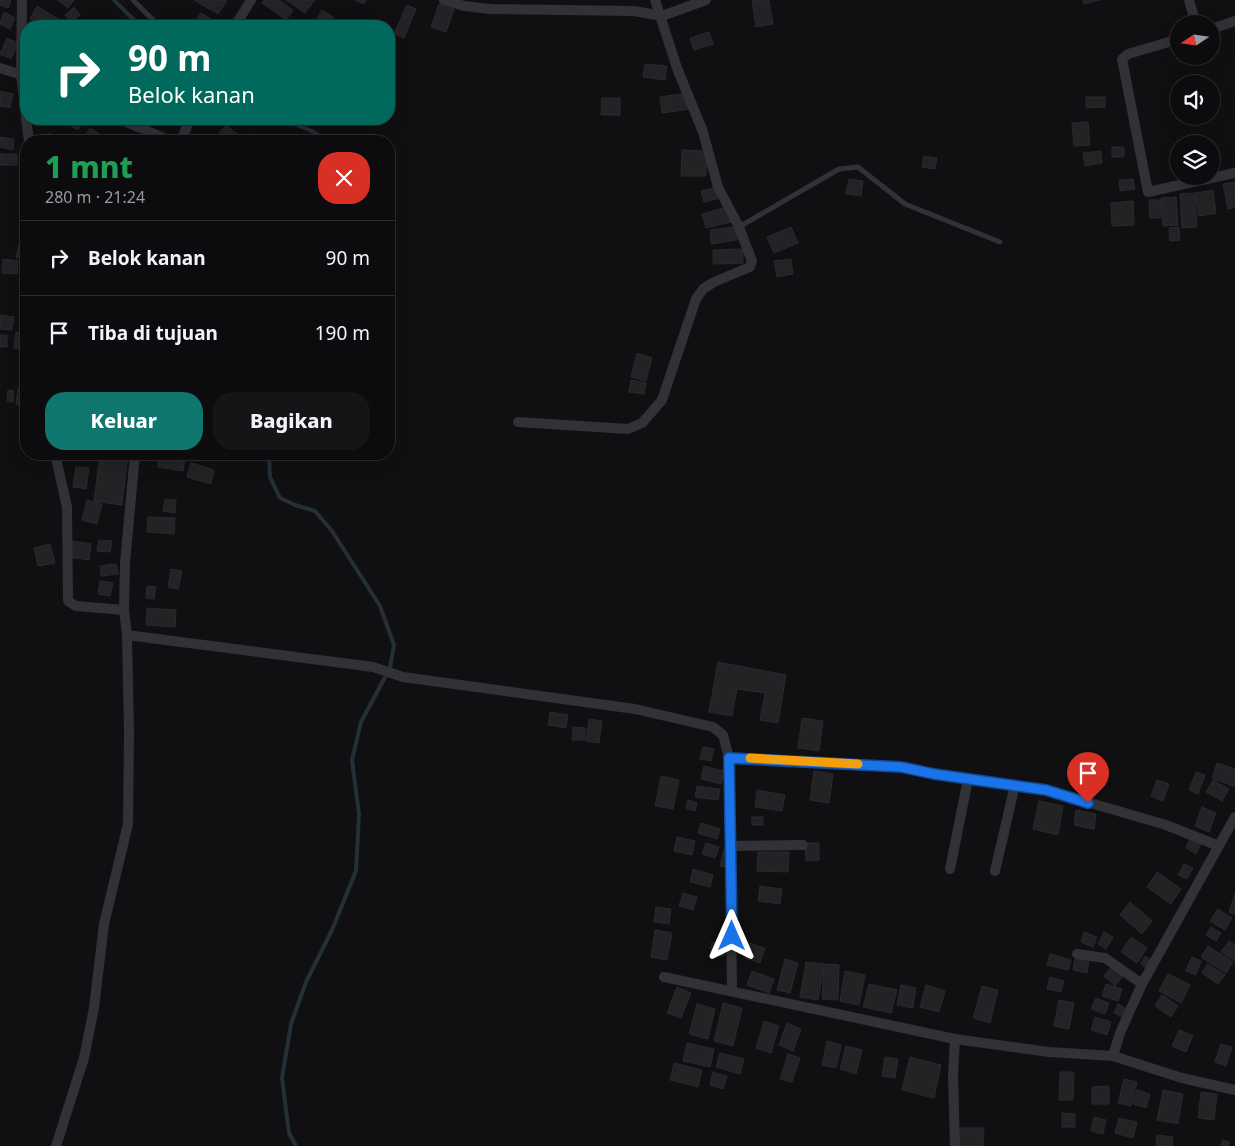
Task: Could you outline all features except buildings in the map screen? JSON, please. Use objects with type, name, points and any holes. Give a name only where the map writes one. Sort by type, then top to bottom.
[{"type":"street","points":[[22,0],[22,20]]},
{"type":"street","points":[[239,20],[251,0]]},
{"type":"street","points":[[444,0],[464,6],[490,9],[634,11],[662,16],[706,0]]},
{"type":"street","points":[[518,422],[628,429],[642,423],[662,400],[696,299],[703,290],[714,282],[750,267],[752,261],[739,226],[718,187],[703,132],[677,68],[662,16],[654,0]]},
{"type":"street","points":[[1189,0],[1193,15]]},
{"type":"street","points":[[1220,26],[1235,21]]},
{"type":"street","points":[[1170,42],[1128,54],[1122,59],[1148,192],[1235,173]]},
{"type":"street","points":[[0,68],[20,75]]},
{"type":"street","points":[[133,125],[157,135]]},
{"type":"street","points":[[56,460],[67,507],[68,601],[76,606],[124,610]]},
{"type":"street","points":[[56,1146],[84,1058],[94,1008],[104,924],[128,824],[127,635],[124,610],[126,543],[134,460]]},
{"type":"street","points":[[127,635],[373,667],[403,677],[634,710],[713,727],[722,735],[729,758],[732,846],[732,990]]},
{"type":"street","points":[[729,758],[875,764],[1046,790],[1166,825],[1219,846]]},
{"type":"street","points":[[950,869],[968,779]]},
{"type":"street","points":[[995,871],[1015,785]]},
{"type":"street","points":[[1113,1056],[1120,1033],[1142,984],[1235,817]]},
{"type":"street","points":[[732,846],[803,845]]},
{"type":"street","points":[[1077,954],[1105,958],[1142,984]]},
{"type":"street","points":[[664,977],[732,990],[885,1026],[955,1039],[1049,1052],[1113,1056],[1169,1074],[1235,1090]]},
{"type":"street","points":[[954,1146],[953,1075],[955,1039]]},
{"type":"lane","points":[[133,0],[153,20]]},
{"type":"lane","points":[[739,226],[839,169],[850,166],[858,167],[867,173],[905,204],[1000,242]]},
{"type":"waterway","points":[[114,0],[134,20]]},
{"type":"waterway","points":[[296,125],[318,135]]},
{"type":"waterway","points":[[269,460],[270,477],[280,498],[315,511],[332,531],[380,606],[394,645],[390,668],[361,722],[352,760],[359,814],[356,871],[332,930],[306,982],[291,1024],[282,1078],[289,1133],[296,1146]]},
{"type":"slow traffic","points":[[750,758],[858,764]]},
{"type":"route","points":[[732,936],[732,846],[729,758],[764,758],[901,767],[934,774],[1046,790],[1088,803]]}]
